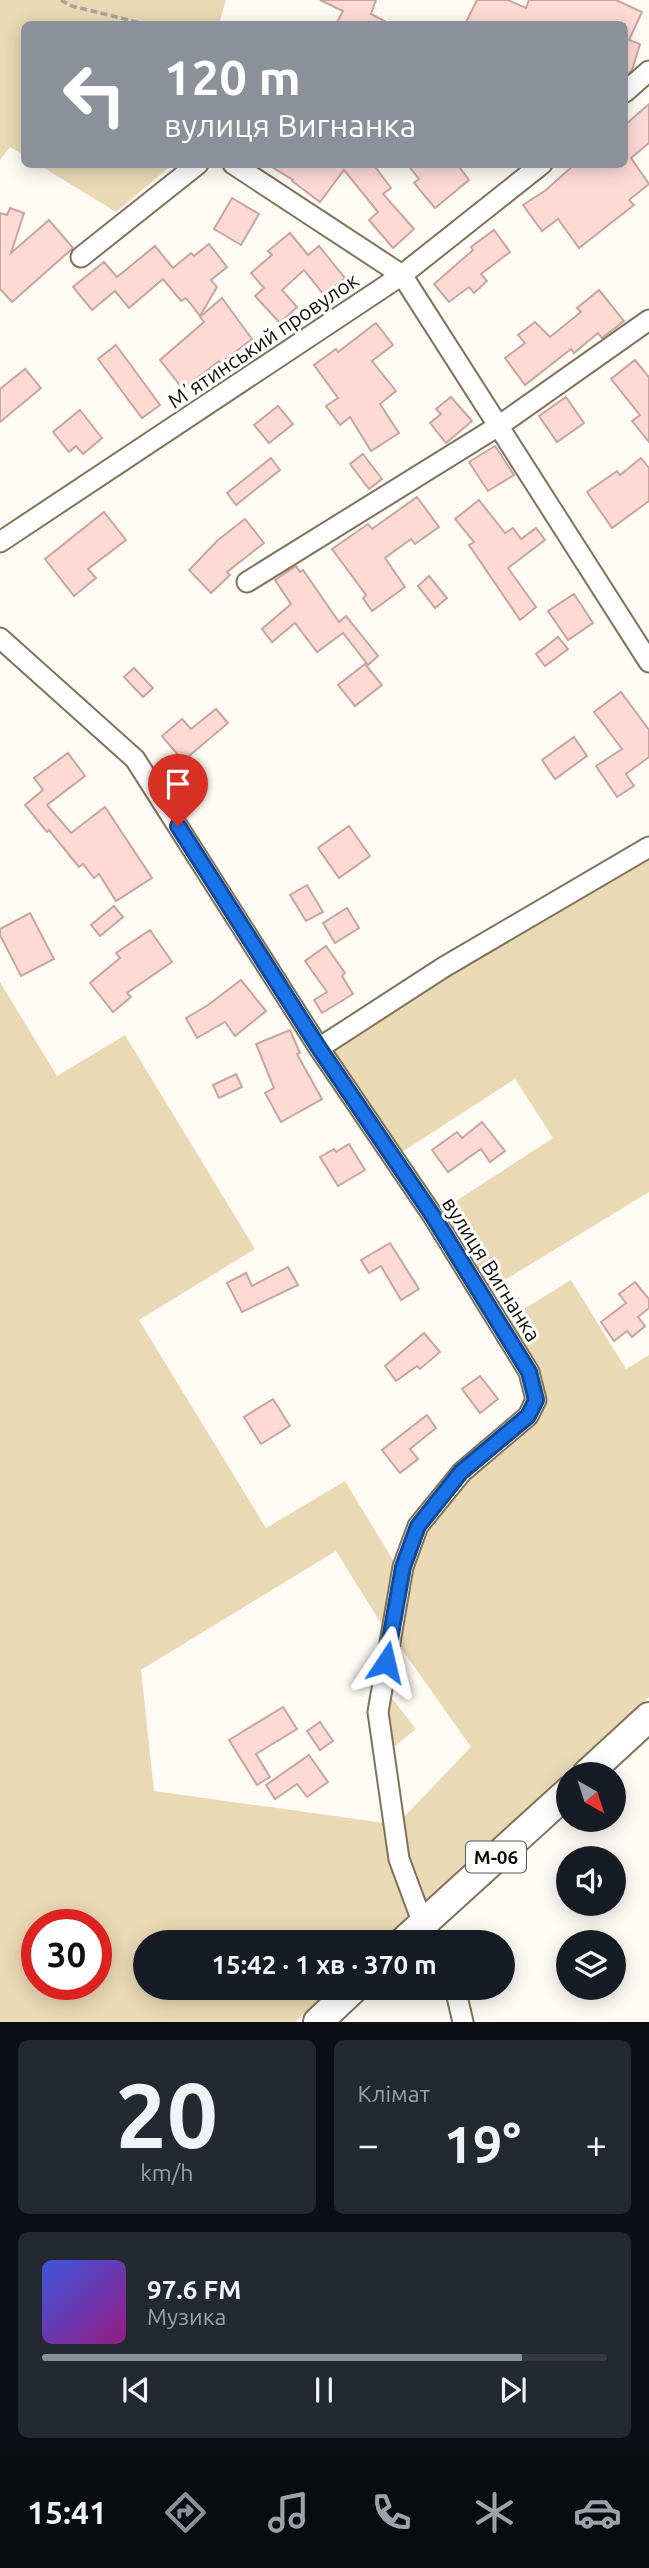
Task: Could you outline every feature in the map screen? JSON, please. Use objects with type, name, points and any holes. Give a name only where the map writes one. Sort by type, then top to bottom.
[{"type":"highway","points":[[599,1762],[649,1717]]},
{"type":"highway","name":"М-06","points":[[426,1930],[556,1804]]},
{"type":"highway","points":[[318,2022],[341,2000]]},
{"type":"street","points":[[628,89],[649,71]]},
{"type":"street","points":[[81,257],[193,168]]},
{"type":"street","points":[[239,168],[402,275],[649,662]]},
{"type":"street","name":"Мʼятинський провулок","points":[[0,542],[402,275],[537,168]]},
{"type":"street","points":[[247,582],[499,425],[649,320]]},
{"type":"street","name":"вулиця Вигнанка","points":[[0,638],[135,759],[319,1048],[440,1227],[529,1372],[536,1400],[528,1416],[461,1472],[418,1526],[403,1567],[377,1712],[398,1859],[418,1930]]},
{"type":"street","points":[[319,1048],[444,967],[649,847]]},
{"type":"street","points":[[457,2000],[463,2022]]},
{"type":"path","points":[[61,0],[72,6],[133,21]]},
{"type":"shaded area","points":[[0,0],[226,0],[220,21],[21,21],[21,153],[10,147],[0,160]]},
{"type":"shaded area","points":[[44,168],[168,168],[116,212]]},
{"type":"shaded area","points":[[649,854],[649,1192],[487,1291],[439,1212],[553,1138],[515,1079],[399,1154],[329,1050],[447,972]]},
{"type":"shaded area","points":[[0,982],[57,1076],[125,1035],[255,1249],[139,1320],[266,1528],[345,1481],[396,1565],[385,1630],[336,1551],[141,1670],[154,1791],[385,1823],[412,1914],[394,1930],[133,1930],[133,2000],[319,2000],[295,2022],[0,2022]]},
{"type":"shaded area","points":[[571,1280],[626,1369],[649,1355],[649,1697],[578,1762],[556,1762],[556,1782],[423,1903],[406,1857],[400,1821],[471,1747],[396,1641],[410,1569],[424,1530],[467,1477],[534,1421],[506,1320]]},
{"type":"shaded area","points":[[387,1692],[416,1729],[390,1750],[385,1712]]},
{"type":"building","points":[[320,0],[376,0],[371,14],[384,21],[338,21],[343,11]]},
{"type":"building","points":[[477,0],[508,0],[526,8],[529,0],[616,0],[642,12],[629,40],[640,44],[632,70],[628,73],[628,21],[466,21]]},
{"type":"building","points":[[649,104],[649,143],[631,158],[649,184],[629,200],[634,205],[579,248],[558,219],[542,231],[523,205],[546,190],[571,168],[628,168],[628,122]]},
{"type":"building","points":[[274,168],[376,168],[391,188],[383,194],[414,229],[393,248],[369,220],[378,212],[344,170],[320,202]]},
{"type":"building","points":[[410,168],[460,168],[469,180],[435,208],[414,183],[419,179]]},
{"type":"building","points":[[232,198],[259,214],[241,245],[214,229]]},
{"type":"building","points":[[10,208],[24,213],[11,253],[49,220],[73,248],[12,302],[0,289],[0,213],[7,215]]},
{"type":"building","points":[[494,230],[510,252],[481,274],[487,281],[474,293],[469,287],[449,302],[434,284],[473,250],[471,247]]},
{"type":"building","points":[[290,233],[308,255],[319,246],[345,278],[324,295],[304,270],[282,290],[297,307],[280,323],[255,296],[264,288],[251,273],[272,255],[268,251]]},
{"type":"building","points":[[209,244],[227,267],[211,280],[217,287],[200,316],[186,298],[181,301],[163,279],[129,308],[115,291],[92,310],[73,287],[104,262],[117,277],[155,246],[173,268],[191,253],[194,256]]},
{"type":"building","points":[[599,290],[624,321],[602,338],[598,333],[574,353],[571,349],[525,385],[505,358],[525,343],[518,335],[535,322],[550,337],[581,312],[577,308]]},
{"type":"building","points":[[222,298],[252,339],[183,389],[160,360],[204,322],[200,317]]},
{"type":"building","points":[[376,323],[393,345],[372,361],[396,391],[380,404],[399,433],[371,451],[350,417],[340,425],[326,406],[338,398],[314,365],[336,349],[338,352]]},
{"type":"building","points":[[116,345],[160,405],[142,418],[98,359]]},
{"type":"building","points":[[635,360],[649,377],[649,442],[632,421],[640,415],[611,379]]},
{"type":"building","points":[[25,369],[41,388],[0,422],[0,389]]},
{"type":"building","points":[[451,397],[472,421],[446,443],[430,423],[441,414],[436,409]]},
{"type":"building","points":[[566,397],[584,423],[557,442],[539,416]]},
{"type":"building","points":[[278,406],[293,424],[269,443],[254,425]]},
{"type":"building","points":[[80,410],[102,438],[83,454],[76,446],[69,452],[53,432]]},
{"type":"building","points":[[495,446],[514,475],[488,491],[469,462]]},
{"type":"building","points":[[363,454],[382,479],[369,489],[350,464]]},
{"type":"building","points":[[271,458],[280,470],[236,505],[227,493]]},
{"type":"building","points":[[641,458],[649,468],[649,501],[612,528],[587,492],[617,471],[620,475]]},
{"type":"building","points":[[417,497],[439,527],[415,544],[411,539],[385,558],[405,587],[372,611],[363,598],[366,595],[332,549],[368,524],[372,529]]},
{"type":"building","points":[[479,500],[505,533],[513,528],[521,539],[536,528],[545,540],[508,568],[536,607],[520,620],[469,545],[474,542],[455,519]]},
{"type":"building","points":[[104,512],[126,540],[88,569],[96,578],[74,596],[45,559]]},
{"type":"building","points":[[245,519],[264,543],[227,572],[230,575],[211,593],[189,570],[218,540]]},
{"type":"building","points":[[296,566],[300,572],[303,570],[339,622],[346,616],[378,656],[368,665],[343,633],[317,652],[295,623],[272,642],[262,629],[291,604],[275,580]]},
{"type":"building","points":[[429,576],[447,598],[435,608],[418,586]]},
{"type":"building","points":[[574,594],[593,623],[568,640],[548,611]]},
{"type":"building","points":[[558,637],[568,649],[545,666],[536,654]]},
{"type":"building","points":[[365,664],[382,685],[355,706],[338,685]]},
{"type":"building","points":[[134,668],[153,688],[143,697],[124,677]]},
{"type":"building","points":[[621,692],[649,730],[649,757],[626,774],[634,786],[617,797],[596,766],[622,749],[594,712]]},
{"type":"building","points":[[216,709],[228,723],[183,761],[162,736],[182,719],[191,729]]},
{"type":"building","points":[[574,737],[587,756],[555,779],[542,760]]},
{"type":"building","points":[[68,753],[85,776],[47,805],[71,833],[105,807],[152,878],[116,901],[99,874],[94,878],[83,864],[79,867],[25,805],[43,790],[34,778]]},
{"type":"building","points":[[349,826],[370,856],[339,878],[318,848]]},
{"type":"building","points":[[307,885],[323,912],[306,921],[290,895]]},
{"type":"building","points":[[114,906],[123,917],[100,936],[91,925]]},
{"type":"building","points":[[347,908],[359,928],[335,943],[323,923]]},
{"type":"building","points":[[30,913],[54,959],[21,976],[0,935],[0,929]]},
{"type":"building","points":[[150,930],[172,962],[127,993],[131,997],[113,1012],[90,983],[120,958],[116,953]]},
{"type":"building","points":[[326,946],[345,973],[342,976],[353,994],[322,1013],[314,1000],[327,992],[305,961]]},
{"type":"building","points":[[241,980],[266,1011],[235,1036],[225,1022],[197,1038],[186,1018]]},
{"type":"building","points":[[290,1030],[300,1053],[297,1054],[322,1099],[281,1122],[265,1093],[274,1088],[256,1044]]},
{"type":"building","points":[[236,1074],[242,1087],[219,1098],[213,1085]]},
{"type":"building","points":[[482,1122],[505,1151],[490,1162],[481,1149],[448,1172],[432,1150],[457,1132],[462,1138]]},
{"type":"building","points":[[349,1144],[365,1170],[338,1186],[320,1157]]},
{"type":"building","points":[[390,1243],[419,1289],[401,1300],[381,1266],[369,1273],[361,1260]]},
{"type":"building","points":[[288,1267],[298,1285],[242,1312],[227,1283],[246,1273],[252,1286]]},
{"type":"building","points":[[635,1282],[649,1299],[649,1308],[638,1317],[645,1326],[632,1337],[627,1331],[614,1341],[601,1322],[626,1303],[619,1294]]},
{"type":"building","points":[[424,1333],[440,1352],[420,1369],[417,1366],[396,1381],[385,1366]]},
{"type":"building","points":[[480,1376],[498,1399],[480,1413],[462,1389]]},
{"type":"building","points":[[273,1399],[290,1426],[261,1444],[244,1417]]},
{"type":"building","points":[[427,1415],[436,1428],[410,1449],[418,1459],[400,1473],[382,1450]]},
{"type":"building","points":[[283,1707],[297,1729],[256,1754],[270,1777],[257,1785],[229,1740]]},
{"type":"building","points":[[320,1722],[333,1741],[320,1750],[307,1731]]},
{"type":"building","points":[[309,1755],[328,1782],[307,1797],[297,1784],[275,1799],[266,1785]]},
{"type":"route","points":[[178,826],[319,1048],[433,1216],[529,1372],[536,1400],[528,1416],[461,1472],[418,1526],[403,1567],[386,1662]]}]
